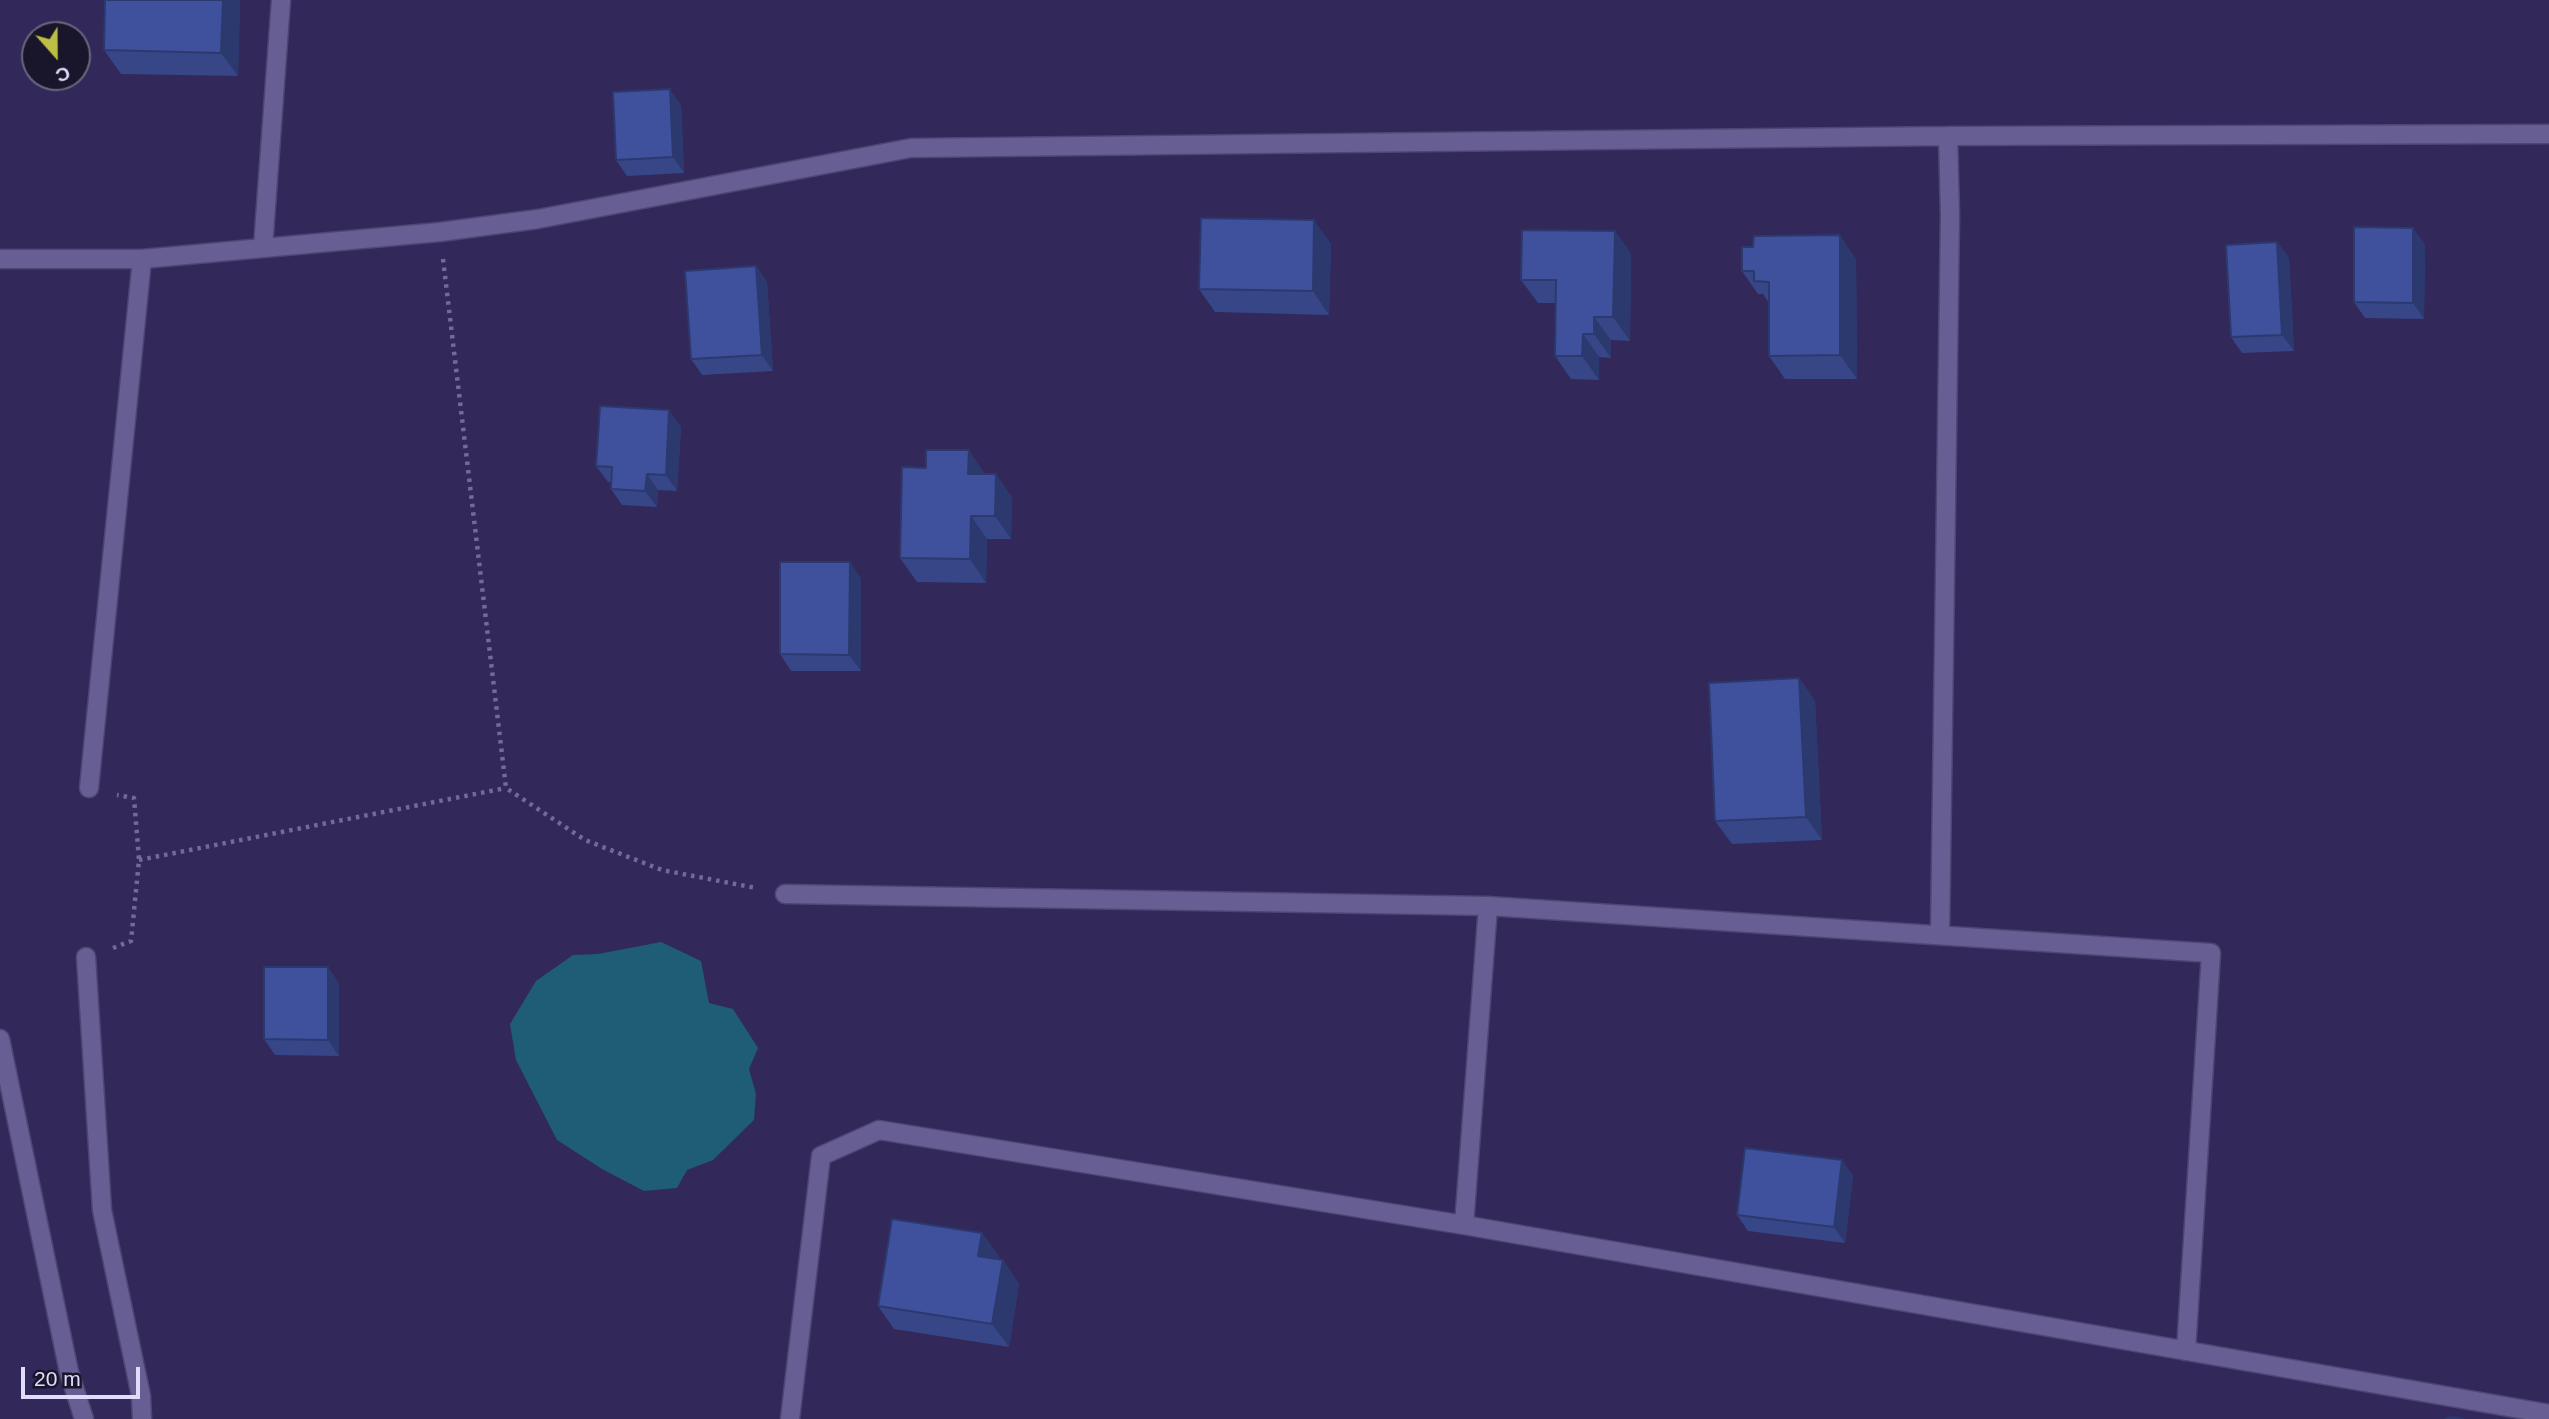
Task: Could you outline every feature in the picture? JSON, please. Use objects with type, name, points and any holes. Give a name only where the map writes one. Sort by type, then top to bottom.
[{"type":"street","points":[[263,247],[281,0]]},
{"type":"street","points":[[0,259],[142,259],[440,232],[538,219],[911,148],[1948,136],[2549,134]]},
{"type":"street","points":[[1940,935],[1950,215],[1948,136]]},
{"type":"street","points":[[89,788],[142,259]]},
{"type":"street","points":[[785,894],[1488,906],[2211,953],[2186,1351]]},
{"type":"street","points":[[1464,1225],[1488,906]]},
{"type":"street","points":[[86,957],[102,1210],[141,1396],[142,1419]]},
{"type":"street","points":[[0,1039],[69,1372],[84,1419]]},
{"type":"street","points":[[790,1419],[821,1156],[879,1129],[1464,1225],[2549,1415]]},
{"type":"path","points":[[440,232],[506,788]]},
{"type":"path","points":[[86,957],[131,941],[139,860],[134,799],[89,788]]},
{"type":"path","points":[[139,860],[506,788],[585,840],[662,870],[785,894]]},
{"type":"water","points":[[661,942],[701,961],[709,1003],[733,1009],[758,1048],[749,1069],[756,1094],[754,1120],[713,1160],[687,1170],[677,1188],[644,1191],[602,1169],[557,1140],[516,1060],[510,1024],[536,981],[573,955],[598,954]]},
{"type":"building","points":[[105,0],[223,0],[221,53],[104,50]]},
{"type":"building","points":[[670,89],[673,157],[616,160],[613,92]]},
{"type":"building","points":[[1201,218],[1314,220],[1313,291],[1199,289]]},
{"type":"building","points":[[2354,227],[2413,228],[2413,303],[2354,302]]},
{"type":"building","points":[[1522,230],[1615,231],[1613,317],[1594,317],[1594,334],[1583,334],[1582,356],[1555,356],[1556,280],[1521,280]]},
{"type":"building","points":[[1840,235],[1840,355],[1769,356],[1769,282],[1754,281],[1754,271],[1742,271],[1742,247],[1753,247],[1754,236]]},
{"type":"building","points":[[2277,242],[2282,335],[2231,337],[2226,245]]},
{"type":"building","points":[[756,266],[762,355],[691,359],[685,271]]},
{"type":"building","points":[[600,406],[669,410],[666,475],[647,474],[645,491],[611,489],[612,467],[596,466]]},
{"type":"building","points":[[926,450],[969,450],[968,474],[996,474],[995,516],[971,516],[970,559],[900,558],[902,467],[926,468]]},
{"type":"building","points":[[780,562],[850,562],[849,655],[780,654]]},
{"type":"building","points":[[1799,678],[1806,817],[1715,821],[1709,683]]},
{"type":"building","points":[[264,967],[328,967],[328,1040],[264,1039]]},
{"type":"building","points":[[1745,1148],[1842,1160],[1834,1227],[1737,1215]]},
{"type":"building","points":[[892,1219],[982,1233],[978,1256],[1003,1260],[992,1324],[878,1306]]}]
